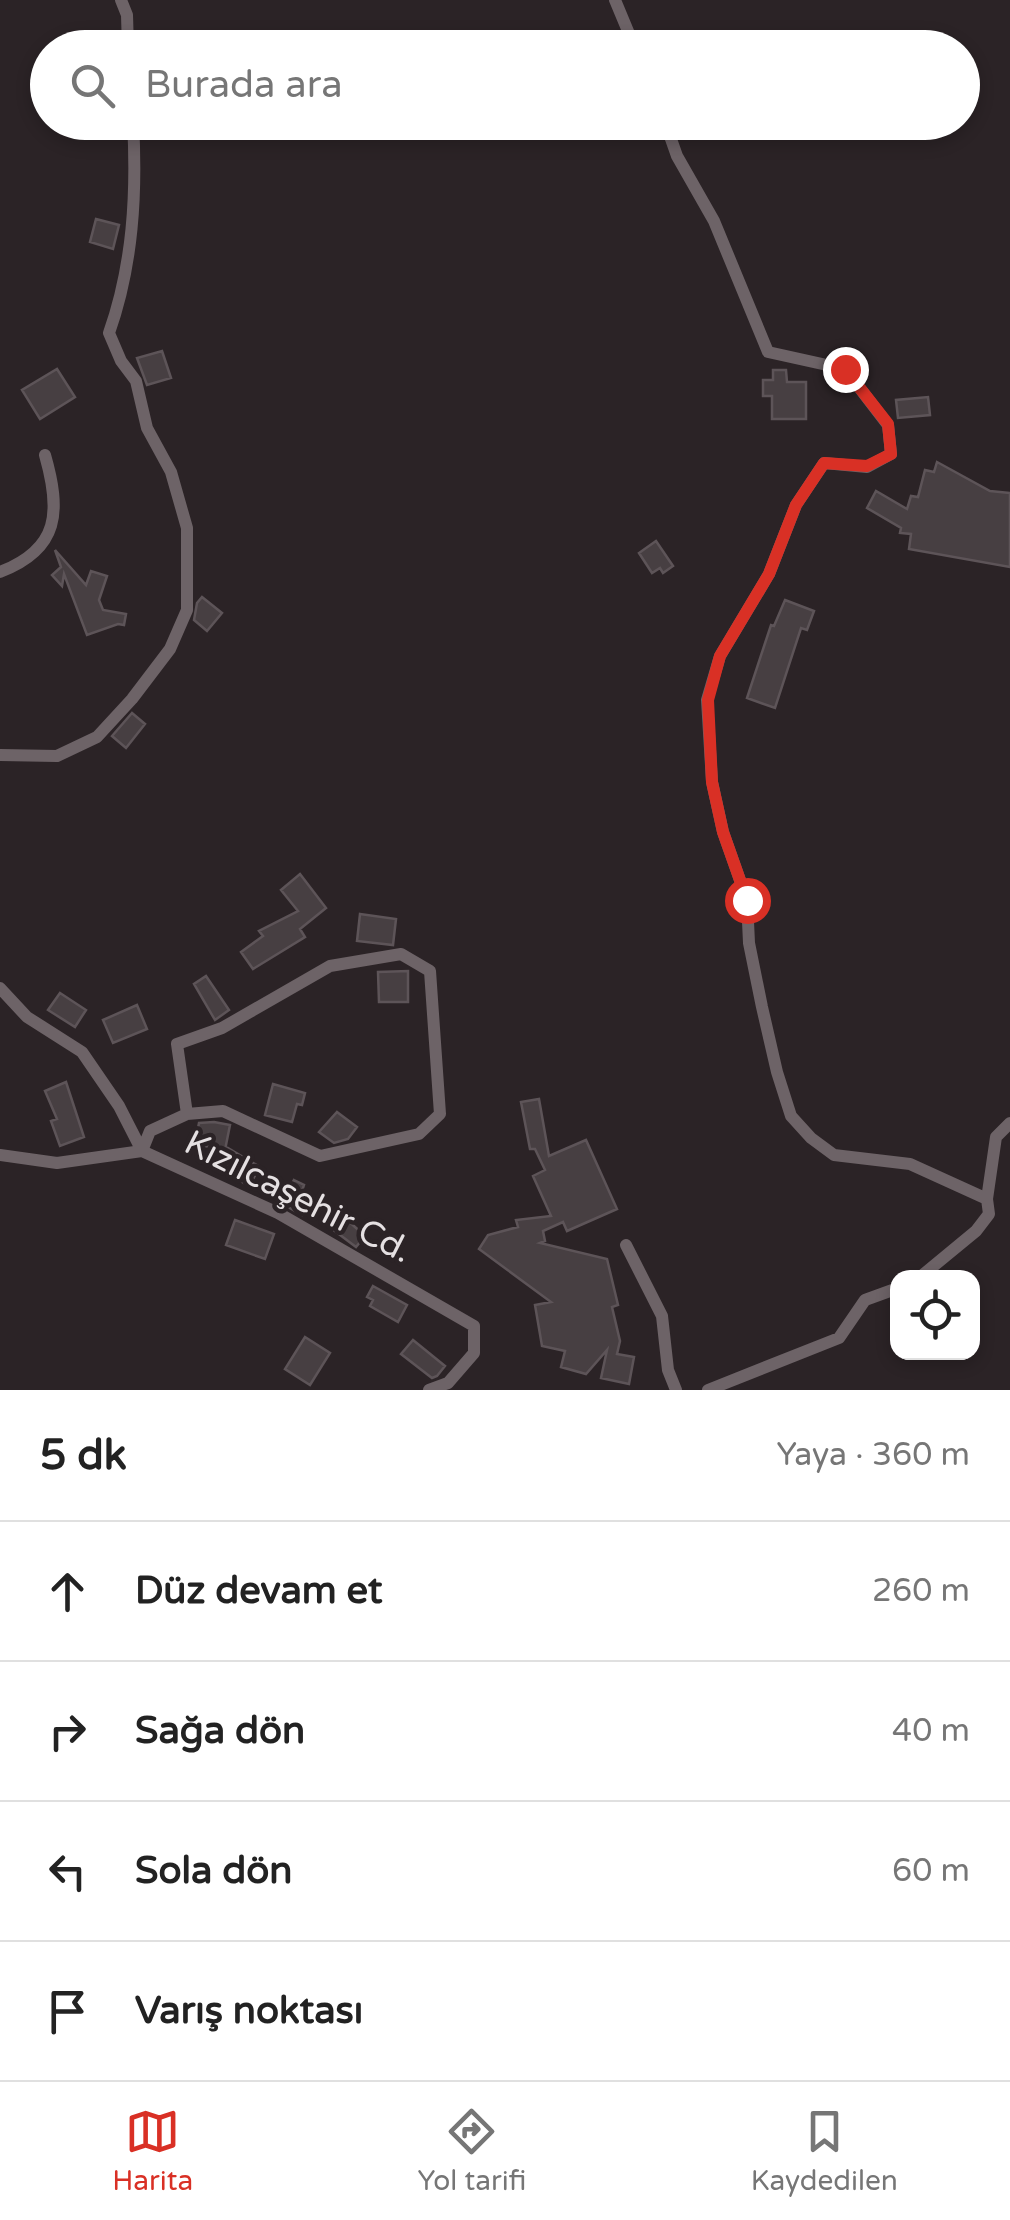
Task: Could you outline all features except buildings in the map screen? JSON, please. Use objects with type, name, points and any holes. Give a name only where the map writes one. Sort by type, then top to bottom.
[{"type":"street","points":[[120,0],[127,15],[127,30]]},
{"type":"street","points":[[615,0],[628,30]]},
{"type":"street","points":[[0,756],[57,756],[97,737],[170,650],[186,610],[187,528],[171,472],[147,428],[136,381],[121,361],[109,333],[122,295],[132,236],[134,140]]},
{"type":"street","points":[[671,140],[714,221],[768,352],[845,369],[888,424],[891,454],[867,466],[824,463],[796,505],[769,574],[720,656],[708,700],[712,782],[723,832],[747,900],[749,943],[777,1072],[792,1116],[811,1138],[834,1154],[910,1164],[987,1200]]},
{"type":"street","points":[[0,572],[26,562],[48,540],[56,492],[45,455]]},
{"type":"street","points":[[142,1151],[150,1131],[187,1114],[223,1111],[320,1156],[419,1134],[440,1114],[430,971],[401,954],[330,966],[222,1028],[177,1044],[187,1114]]},
{"type":"street","points":[[0,988],[27,1017],[82,1052],[119,1106],[142,1151]]},
{"type":"street","points":[[929,1270],[976,1231],[989,1214],[987,1200],[996,1137],[1010,1122]]},
{"type":"street","name":"Kızılcaşehir Cd.","points":[[0,1155],[57,1163],[142,1151],[278,1213],[474,1326],[474,1354],[448,1383],[429,1390]]},
{"type":"street","points":[[626,1245],[662,1316],[668,1370],[676,1390]]},
{"type":"street","points":[[708,1390],[838,1338],[864,1300],[890,1291]]},
{"type":"route","points":[[747,900],[723,832],[712,782],[708,700],[720,656],[769,574],[796,505],[824,463],[867,466],[891,454],[888,424],[845,369]]}]
